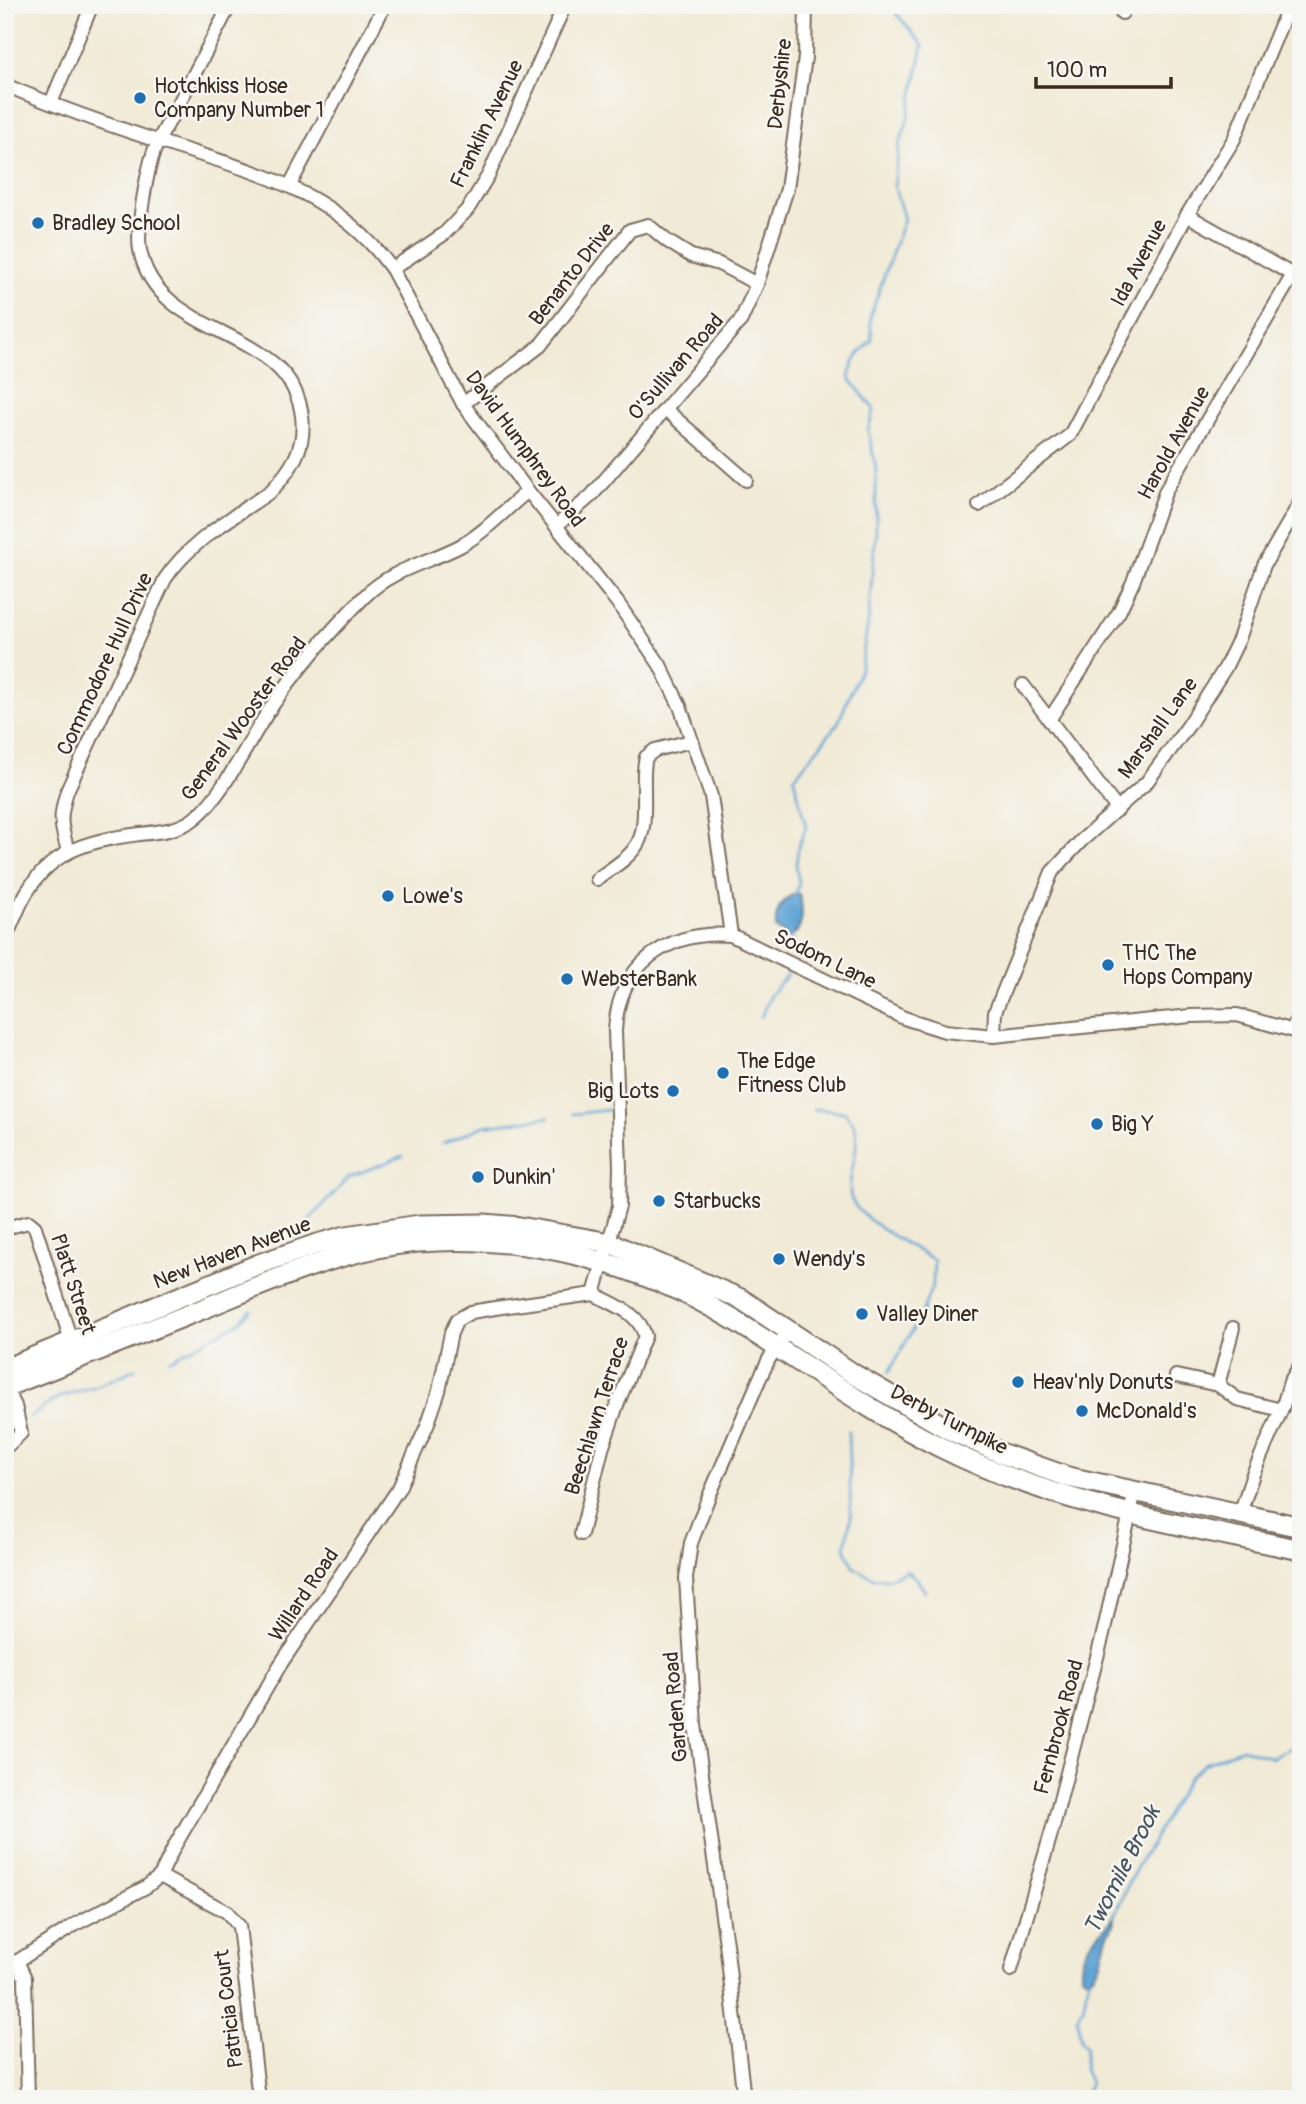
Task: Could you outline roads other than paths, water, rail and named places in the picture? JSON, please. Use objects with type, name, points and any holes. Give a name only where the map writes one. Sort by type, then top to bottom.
[{"type":"highway","name":"New Haven Avenue","points":[[6,1381],[70,1342],[288,1252],[346,1236],[420,1225],[484,1224],[532,1228],[607,1252]]},
{"type":"highway","name":"New Haven Avenue","points":[[6,1381],[79,1360],[295,1271],[359,1251],[419,1242],[483,1242],[607,1252]]},
{"type":"highway","name":"Derby Turnpike","points":[[607,1252],[741,1299],[855,1374],[948,1429],[1013,1458],[1068,1477],[1301,1527]]},
{"type":"highway","name":"Derby Turnpike","points":[[607,1252],[730,1318],[940,1447],[995,1471],[1103,1508],[1301,1550]]},
{"type":"highway","points":[[770,1345],[782,1327]]},
{"type":"highway","points":[[1103,1508],[1108,1485]]},
{"type":"street","points":[[51,103],[92,5]]},
{"type":"street","name":"Commodore Hull Drive","points":[[68,851],[61,814],[67,791],[165,579],[177,562],[192,548],[271,491],[296,459],[303,431],[302,412],[297,396],[278,366],[178,309],[161,294],[149,275],[139,250],[138,235],[154,150],[230,5]]},
{"type":"street","points":[[290,185],[385,5]]},
{"type":"street","name":"Franklin Avenue","points":[[392,269],[444,234],[468,208],[489,174],[565,5]]},
{"type":"street","name":"Derbyshire","points":[[790,166],[805,57],[806,5]]},
{"type":"street","name":"Ida Avenue","points":[[979,505],[1070,435],[1187,215],[1234,139],[1289,5]]},
{"type":"street","name":"David Humphrey Road","points":[[5,85],[290,185],[330,208],[360,232],[392,269],[463,404],[651,650],[680,706],[711,796],[731,935]]},
{"type":"street","name":"O'Sullivan Road","points":[[556,526],[592,495],[741,320],[757,284],[787,189],[790,166]]},
{"type":"street","points":[[1187,215],[1297,277]]},
{"type":"street","name":"Benanto Drive","points":[[463,404],[540,345],[630,230],[648,225],[691,256],[719,264],[757,284]]},
{"type":"street","name":"Harold Avenue","points":[[1049,720],[1119,612],[1133,582],[1166,490],[1297,277],[1301,261]]},
{"type":"street","points":[[665,409],[746,480]]},
{"type":"street","name":"General Wooster Road","points":[[68,851],[108,838],[164,831],[194,819],[210,804],[271,708],[321,645],[364,597],[401,570],[458,547],[472,538],[528,491]]},
{"type":"street","name":"Marshall Lane","points":[[993,1036],[995,1012],[1052,872],[1081,841],[1146,783],[1188,726],[1225,668],[1239,639],[1264,565],[1301,501]]},
{"type":"street","points":[[1023,685],[1118,810]]},
{"type":"street","points":[[597,879],[629,857],[640,841],[644,827],[646,757],[654,750],[691,741]]},
{"type":"street","points":[[5,939],[23,899],[35,882],[51,864],[68,851]]},
{"type":"street","name":"Sodom Lane","points":[[607,1252],[619,1206],[616,1012],[623,992],[648,957],[680,939],[710,933],[731,935],[904,1018],[945,1031],[993,1036],[1191,1016],[1237,1015],[1296,1031]]},
{"type":"street","points":[[1296,1031],[1301,1013]]},
{"type":"street","name":"Platt Street","points":[[5,1228],[29,1222],[35,1227],[70,1342],[79,1360]]},
{"type":"street","points":[[594,1294],[607,1252]]},
{"type":"street","name":"Beechlawn Terrace","points":[[581,1534],[606,1438],[645,1336],[642,1325],[634,1316],[594,1294]]},
{"type":"street","name":"Willard Road","points":[[5,1969],[76,1924],[128,1899],[160,1875],[280,1665],[399,1488],[427,1426],[439,1391],[451,1332],[457,1320],[471,1312],[594,1294]]},
{"type":"street","points":[[1218,1385],[1233,1328]]},
{"type":"street","name":"Garden Road","points":[[744,2099],[727,1951],[695,1724],[686,1578],[691,1543],[759,1380],[770,1345]]},
{"type":"street","points":[[1240,1514],[1290,1382],[1297,1369],[1301,1369]]},
{"type":"street","points":[[1176,1376],[1218,1385],[1237,1399],[1281,1410]]},
{"type":"street","points":[[5,1448],[21,1433],[6,1381]]},
{"type":"street","name":"Fernbrook Road","points":[[1010,1970],[1053,1827],[1097,1656],[1135,1491]]},
{"type":"street","name":"Patricia Court","points":[[160,1875],[227,1912],[239,1926],[259,2099]]},
{"type":"street","points":[[17,1961],[24,1978],[28,2099]]},
{"type":"water","points":[[799,894],[801,900],[801,920],[797,931],[788,938],[776,928],[776,917],[782,903]]},
{"type":"water","points":[[1114,1916],[1099,1965],[1089,1979],[1081,1974],[1083,1956]]},
{"type":"waterway","points":[[795,897],[799,882],[796,868],[798,847],[806,827],[794,778],[838,723],[860,670],[868,623],[876,528],[876,469],[868,430],[874,409],[849,378],[857,357],[872,340],[870,317],[904,219],[894,186],[899,146],[908,119],[923,45],[889,5]]},
{"type":"waterway","points":[[791,935],[793,953]]},
{"type":"waterway","points":[[761,1017],[770,995],[788,974]]},
{"type":"waterway","points":[[814,1109],[844,1112],[854,1125],[856,1144],[850,1187],[854,1204],[860,1212],[879,1227],[934,1260],[933,1283],[922,1313],[889,1372]]},
{"type":"waterway","points":[[573,1114],[608,1110]]},
{"type":"waterway","points":[[443,1143],[484,1126],[549,1117]]},
{"type":"waterway","points":[[309,1220],[349,1177],[403,1156]]},
{"type":"waterway","points":[[169,1360],[238,1323],[251,1310]]},
{"type":"waterway","points":[[30,1417],[57,1398],[102,1384],[135,1369]]},
{"type":"waterway","points":[[848,1431],[851,1517],[845,1548],[855,1568],[874,1578],[888,1579],[907,1571],[917,1579],[925,1592]]},
{"type":"waterway","name":"Twomile Brook","points":[[1113,1918],[1131,1878],[1189,1777],[1204,1764],[1242,1748],[1272,1758],[1289,1748],[1301,1748]]},
{"type":"waterway","name":"Twomile Brook","points":[[1081,2099],[1090,2083],[1084,2069],[1086,2047],[1081,2041],[1077,2018],[1083,2008],[1090,1975]]},
{"type":"place","name":"Hotchkiss Hose Company Number 1","points":[[140,98]]},
{"type":"place","name":"Bradley School","points":[[38,223]]},
{"type":"place","name":"Lowe's","points":[[388,896]]},
{"type":"place","name":"THC The Hops Company","points":[[1108,965]]},
{"type":"place","name":"WebsterBank","points":[[567,979]]},
{"type":"place","name":"The Edge Fitness Club","points":[[723,1073]]},
{"type":"place","name":"Big Lots","points":[[673,1091]]},
{"type":"place","name":"Big Y","points":[[1097,1124]]},
{"type":"place","name":"Dunkin'","points":[[478,1177]]},
{"type":"place","name":"Starbucks","points":[[659,1201]]},
{"type":"place","name":"Wendy's","points":[[779,1259]]},
{"type":"place","name":"Valley Diner","points":[[862,1314]]},
{"type":"place","name":"Heav'nly Donuts","points":[[1018,1382]]},
{"type":"place","name":"McDonald's","points":[[1082,1411]]}]
